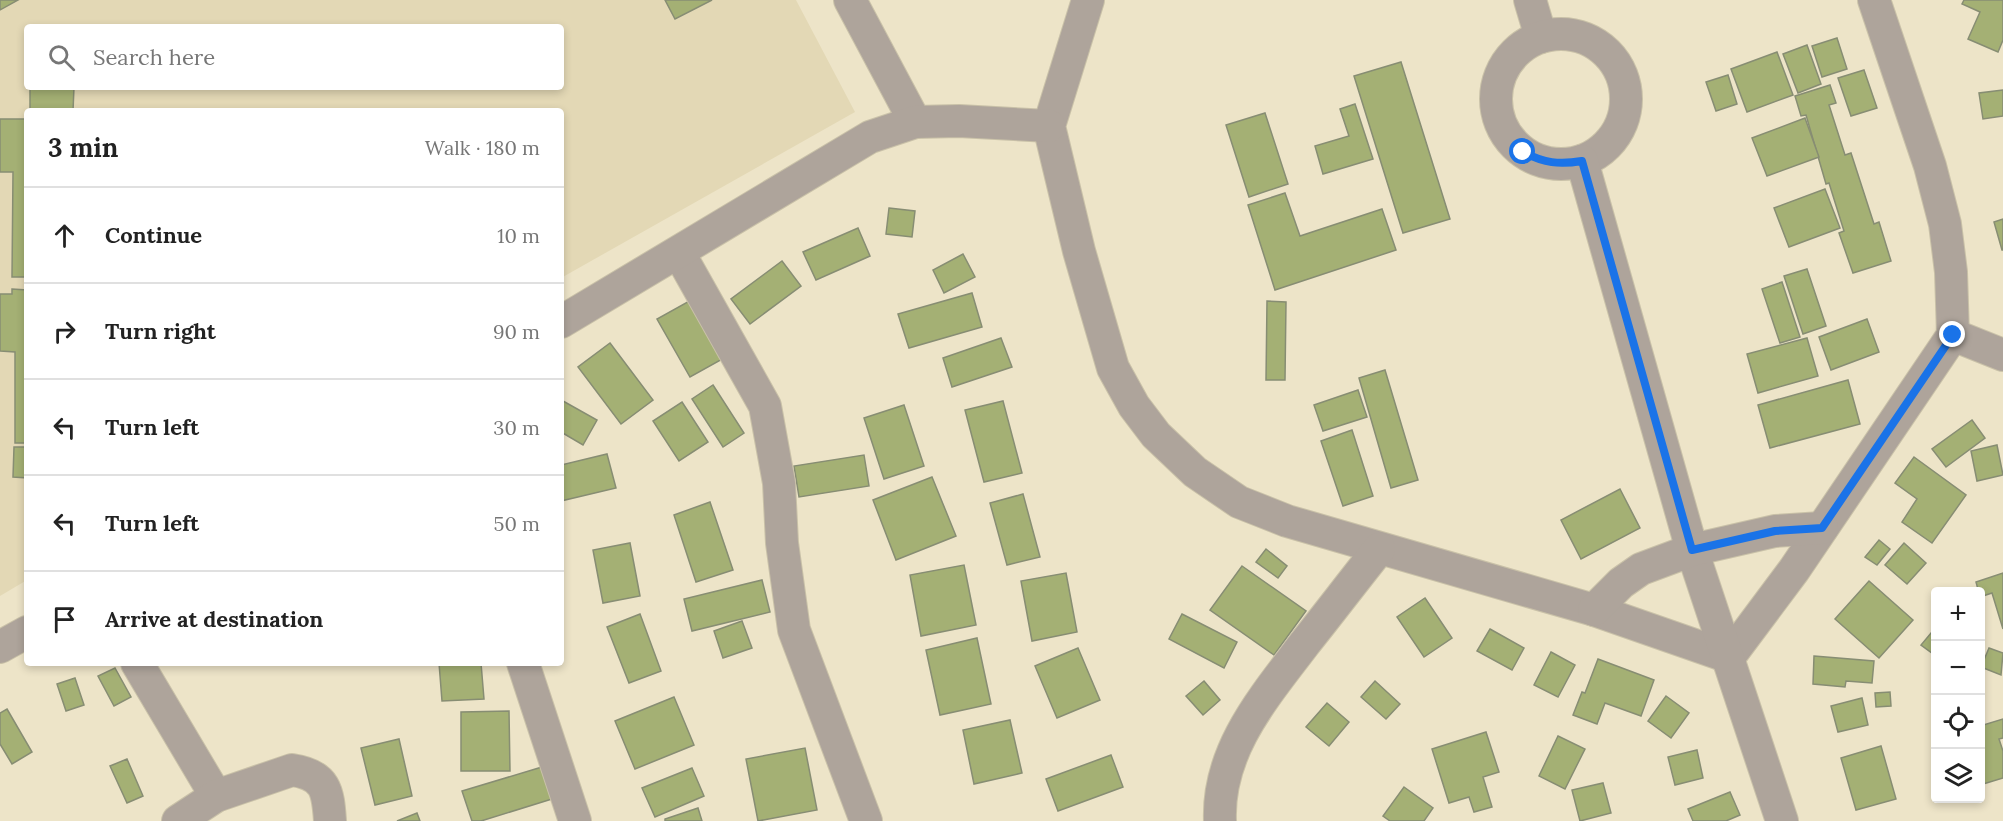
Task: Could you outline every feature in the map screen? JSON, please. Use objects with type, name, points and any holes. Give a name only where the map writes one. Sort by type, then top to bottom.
[{"type":"street","points":[[850,0],[915,122]]},
{"type":"street","points":[[1088,0],[1049,126],[1079,251],[1113,368],[1134,406],[1156,435],[1195,472],[1239,502],[1287,521],[1594,610],[1729,657]]},
{"type":"street","points":[[1530,0],[1541,37]]},
{"type":"street","points":[[1729,657],[1822,528],[1953,335],[1951,272],[1945,224],[1930,166],[1874,0]]},
{"type":"street","points":[[1563,34],[1586,38],[1605,50],[1619,68],[1626,90],[1626,112],[1617,133],[1602,150],[1582,161],[1562,164],[1541,161],[1523,152],[1509,138],[1499,119],[1496,99],[1499,79],[1508,61],[1522,46],[1541,37],[1563,34]]},
{"type":"street","points":[[564,320],[870,138],[915,122],[991,122],[1049,126]]},
{"type":"street","points":[[1582,161],[1692,550],[1782,821]]},
{"type":"street","points":[[679,253],[765,406],[779,483],[782,543],[794,630],[866,821]]},
{"type":"street","points":[[1953,335],[2003,355]]},
{"type":"street","points":[[1594,610],[1621,583],[1641,569],[1692,550],[1775,531],[1822,528]]},
{"type":"street","points":[[1220,821],[1224,776],[1239,735],[1259,703],[1379,549]]},
{"type":"street","points":[[0,647],[24,635]]},
{"type":"street","points":[[139,666],[216,796]]},
{"type":"street","points":[[524,666],[575,821]]},
{"type":"street","points":[[178,821],[216,796],[292,770],[304,772],[322,784],[328,793],[330,821]]},
{"type":"shaded area","points":[[0,0],[796,0],[855,112],[564,276],[564,108],[24,108],[24,582],[0,596]]},
{"type":"building","points":[[0,0],[18,0],[0,10]]},
{"type":"building","points":[[665,0],[712,0],[675,19]]},
{"type":"building","points":[[1964,0],[2003,0],[2003,40],[1998,52],[1968,39],[1980,12],[1962,4]]},
{"type":"building","points":[[1837,38],[1847,69],[1822,77],[1812,46]]},
{"type":"building","points":[[1807,45],[1821,84],[1798,93],[1783,54]]},
{"type":"building","points":[[1777,52],[1793,95],[1747,112],[1731,69]]},
{"type":"building","points":[[1401,62],[1450,219],[1403,233],[1354,76]]},
{"type":"building","points":[[1864,70],[1877,108],[1851,116],[1838,78]]},
{"type":"building","points":[[1728,75],[1737,104],[1716,111],[1706,82]]},
{"type":"building","points":[[1830,85],[1836,103],[1829,105],[1845,155],[1851,153],[1874,224],[1879,222],[1891,261],[1853,273],[1839,233],[1844,231],[1829,183],[1826,184],[1806,115],[1801,116],[1795,96]]},
{"type":"building","points":[[30,90],[74,90],[73,108],[30,108]]},
{"type":"building","points":[[2003,90],[2003,116],[1983,119],[1979,93]]},
{"type":"building","points":[[1355,104],[1373,159],[1323,174],[1315,146],[1349,136],[1340,109]]},
{"type":"building","points":[[1265,113],[1288,184],[1249,197],[1226,125]]},
{"type":"building","points":[[1805,118],[1819,157],[1767,176],[1752,138]]},
{"type":"building","points":[[0,119],[24,119],[24,277],[12,277],[13,172],[0,172]]},
{"type":"building","points":[[1825,189],[1840,228],[1789,247],[1774,208]]},
{"type":"building","points":[[1285,193],[1300,236],[1382,209],[1396,250],[1275,290],[1248,205]]},
{"type":"building","points":[[889,208],[915,211],[912,237],[886,234]]},
{"type":"building","points":[[2003,219],[2003,250],[2002,250],[1994,222]]},
{"type":"building","points":[[858,228],[870,256],[816,280],[803,252]]},
{"type":"building","points":[[963,254],[975,277],[944,293],[933,270]]},
{"type":"building","points":[[782,261],[801,286],[750,324],[731,299]]},
{"type":"building","points":[[1807,269],[1826,326],[1803,334],[1784,276]]},
{"type":"building","points":[[1782,282],[1800,337],[1780,343],[1762,289]]},
{"type":"building","points":[[12,289],[24,290],[24,443],[15,443],[15,352],[0,351],[0,294],[12,294]]},
{"type":"building","points":[[972,293],[982,327],[909,348],[898,314]]},
{"type":"building","points":[[693,299],[726,357],[690,377],[657,319]]},
{"type":"building","points":[[1267,301],[1286,302],[1285,380],[1266,380]]},
{"type":"building","points":[[1867,319],[1879,352],[1831,370],[1819,337]]},
{"type":"building","points":[[1001,338],[1012,367],[952,387],[943,358]]},
{"type":"building","points":[[1807,338],[1818,376],[1758,393],[1747,354]]},
{"type":"building","points":[[610,343],[653,400],[621,424],[578,367]]},
{"type":"building","points":[[1385,370],[1418,480],[1391,488],[1359,378]]},
{"type":"building","points":[[1848,380],[1860,424],[1770,448],[1758,405]]},
{"type":"building","points":[[713,385],[744,433],[723,447],[692,399]]},
{"type":"building","points":[[1358,390],[1367,417],[1323,431],[1314,405]]},
{"type":"building","points":[[1003,401],[1022,473],[984,482],[965,410]]},
{"type":"building","points":[[564,402],[597,420],[583,445],[564,434]]},
{"type":"building","points":[[682,402],[708,442],[679,461],[653,421]]},
{"type":"building","points":[[904,405],[924,466],[884,479],[864,418]]},
{"type":"building","points":[[1972,420],[1985,438],[1946,467],[1932,449]]},
{"type":"building","points":[[1352,430],[1373,496],[1343,506],[1321,441]]},
{"type":"building","points":[[1997,445],[2003,475],[1977,481],[1971,451]]},
{"type":"building","points":[[14,447],[24,447],[24,478],[13,477]]},
{"type":"building","points":[[607,454],[616,488],[564,500],[564,464]]},
{"type":"building","points":[[864,455],[869,486],[799,497],[794,466]]},
{"type":"building","points":[[1914,457],[1966,495],[1932,543],[1902,522],[1917,499],[1895,483]]},
{"type":"building","points":[[932,477],[956,536],[896,560],[873,500]]},
{"type":"building","points":[[1620,489],[1640,528],[1581,559],[1561,520]]},
{"type":"building","points":[[1023,494],[1040,557],[1007,565],[990,503]]},
{"type":"building","points":[[710,502],[733,570],[696,582],[674,515]]},
{"type":"building","points":[[1879,540],[1890,549],[1877,565],[1865,557]]},
{"type":"building","points":[[630,543],[640,596],[603,603],[593,550]]},
{"type":"building","points":[[1904,543],[1926,563],[1907,584],[1885,565]]},
{"type":"building","points":[[1266,549],[1287,566],[1278,578],[1256,562]]},
{"type":"building","points":[[964,565],[976,625],[921,636],[910,575]]},
{"type":"building","points":[[1242,566],[1306,611],[1274,655],[1210,610]]},
{"type":"building","points":[[1066,573],[1077,632],[1032,641],[1021,581]]},
{"type":"building","points":[[2003,573],[2003,629],[1992,593],[1985,595],[1985,587],[1977,587],[1976,582]]},
{"type":"building","points":[[762,580],[770,612],[692,631],[684,599]]},
{"type":"building","points":[[1869,581],[1913,620],[1879,658],[1835,619]]},
{"type":"building","points":[[1425,598],[1452,638],[1424,657],[1397,617]]},
{"type":"building","points":[[640,614],[661,671],[629,683],[607,627]]},
{"type":"building","points":[[1182,614],[1237,642],[1224,668],[1169,639]]},
{"type":"building","points":[[742,621],[752,648],[723,658],[714,631]]},
{"type":"building","points":[[1490,629],[1524,648],[1512,670],[1477,651]]},
{"type":"building","points":[[1931,633],[1931,652],[1921,645]]},
{"type":"building","points":[[977,638],[991,704],[940,715],[926,650]]},
{"type":"building","points":[[1078,648],[1100,700],[1057,718],[1035,666]]},
{"type":"building","points":[[1989,648],[2003,653],[2001,675],[1985,669],[1985,658]]},
{"type":"building","points":[[1551,652],[1575,665],[1558,697],[1534,685]]},
{"type":"building","points":[[1814,656],[1874,661],[1872,683],[1846,681],[1845,687],[1813,684]]},
{"type":"building","points":[[1598,659],[1654,680],[1641,716],[1605,703],[1597,724],[1573,715],[1582,692],[1585,693]]},
{"type":"building","points":[[439,666],[481,666],[484,699],[442,701]]},
{"type":"building","points":[[115,668],[131,697],[114,706],[98,676]]},
{"type":"building","points":[[75,678],[84,705],[66,711],[57,684]]},
{"type":"building","points":[[1204,681],[1220,700],[1203,715],[1186,696]]},
{"type":"building","points":[[1375,681],[1400,704],[1386,719],[1361,697]]},
{"type":"building","points":[[1890,692],[1891,706],[1876,707],[1875,693]]},
{"type":"building","points":[[1666,696],[1689,713],[1671,738],[1648,721]]},
{"type":"building","points":[[674,697],[694,745],[635,769],[615,721]]},
{"type":"building","points":[[1862,698],[1868,725],[1838,732],[1831,706]]},
{"type":"building","points":[[1327,703],[1349,722],[1329,746],[1306,727]]},
{"type":"building","points":[[7,709],[32,752],[12,764],[0,744],[0,713]]},
{"type":"building","points":[[509,711],[510,771],[461,771],[461,712]]},
{"type":"building","points":[[2003,719],[2003,738],[1999,739],[2003,751],[2003,778],[1985,783],[1985,749],[1985,724]]},
{"type":"building","points":[[1010,720],[1022,773],[974,784],[963,730]]},
{"type":"building","points":[[1486,732],[1499,772],[1483,777],[1492,807],[1474,812],[1469,797],[1449,803],[1432,749]]},
{"type":"building","points":[[1558,736],[1585,749],[1565,789],[1539,776]]},
{"type":"building","points":[[399,739],[412,796],[375,805],[361,748]]},
{"type":"building","points":[[1881,746],[1896,799],[1856,810],[1841,758]]},
{"type":"building","points":[[805,748],[817,810],[758,821],[746,759]]},
{"type":"building","points":[[1697,750],[1703,778],[1675,785],[1668,757]]},
{"type":"building","points":[[1111,755],[1123,787],[1058,811],[1046,779]]},
{"type":"building","points":[[127,759],[143,796],[127,803],[110,766]]},
{"type":"building","points":[[542,767],[552,799],[481,821],[472,821],[462,791]]},
{"type":"building","points":[[692,768],[704,796],[655,817],[642,788]]},
{"type":"building","points":[[1603,783],[1611,813],[1580,821],[1572,790]]},
{"type":"building","points":[[1404,787],[1433,808],[1424,821],[1390,821],[1383,816]]},
{"type":"building","points":[[1730,792],[1740,815],[1726,821],[1693,821],[1688,809]]},
{"type":"building","points":[[698,808],[702,821],[665,821],[665,819]]},
{"type":"building","points":[[417,813],[420,821],[397,821]]},
{"type":"route","points":[[1523,152],[1541,161],[1562,164],[1582,161],[1692,550],[1775,531],[1822,528],[1953,335]]}]
